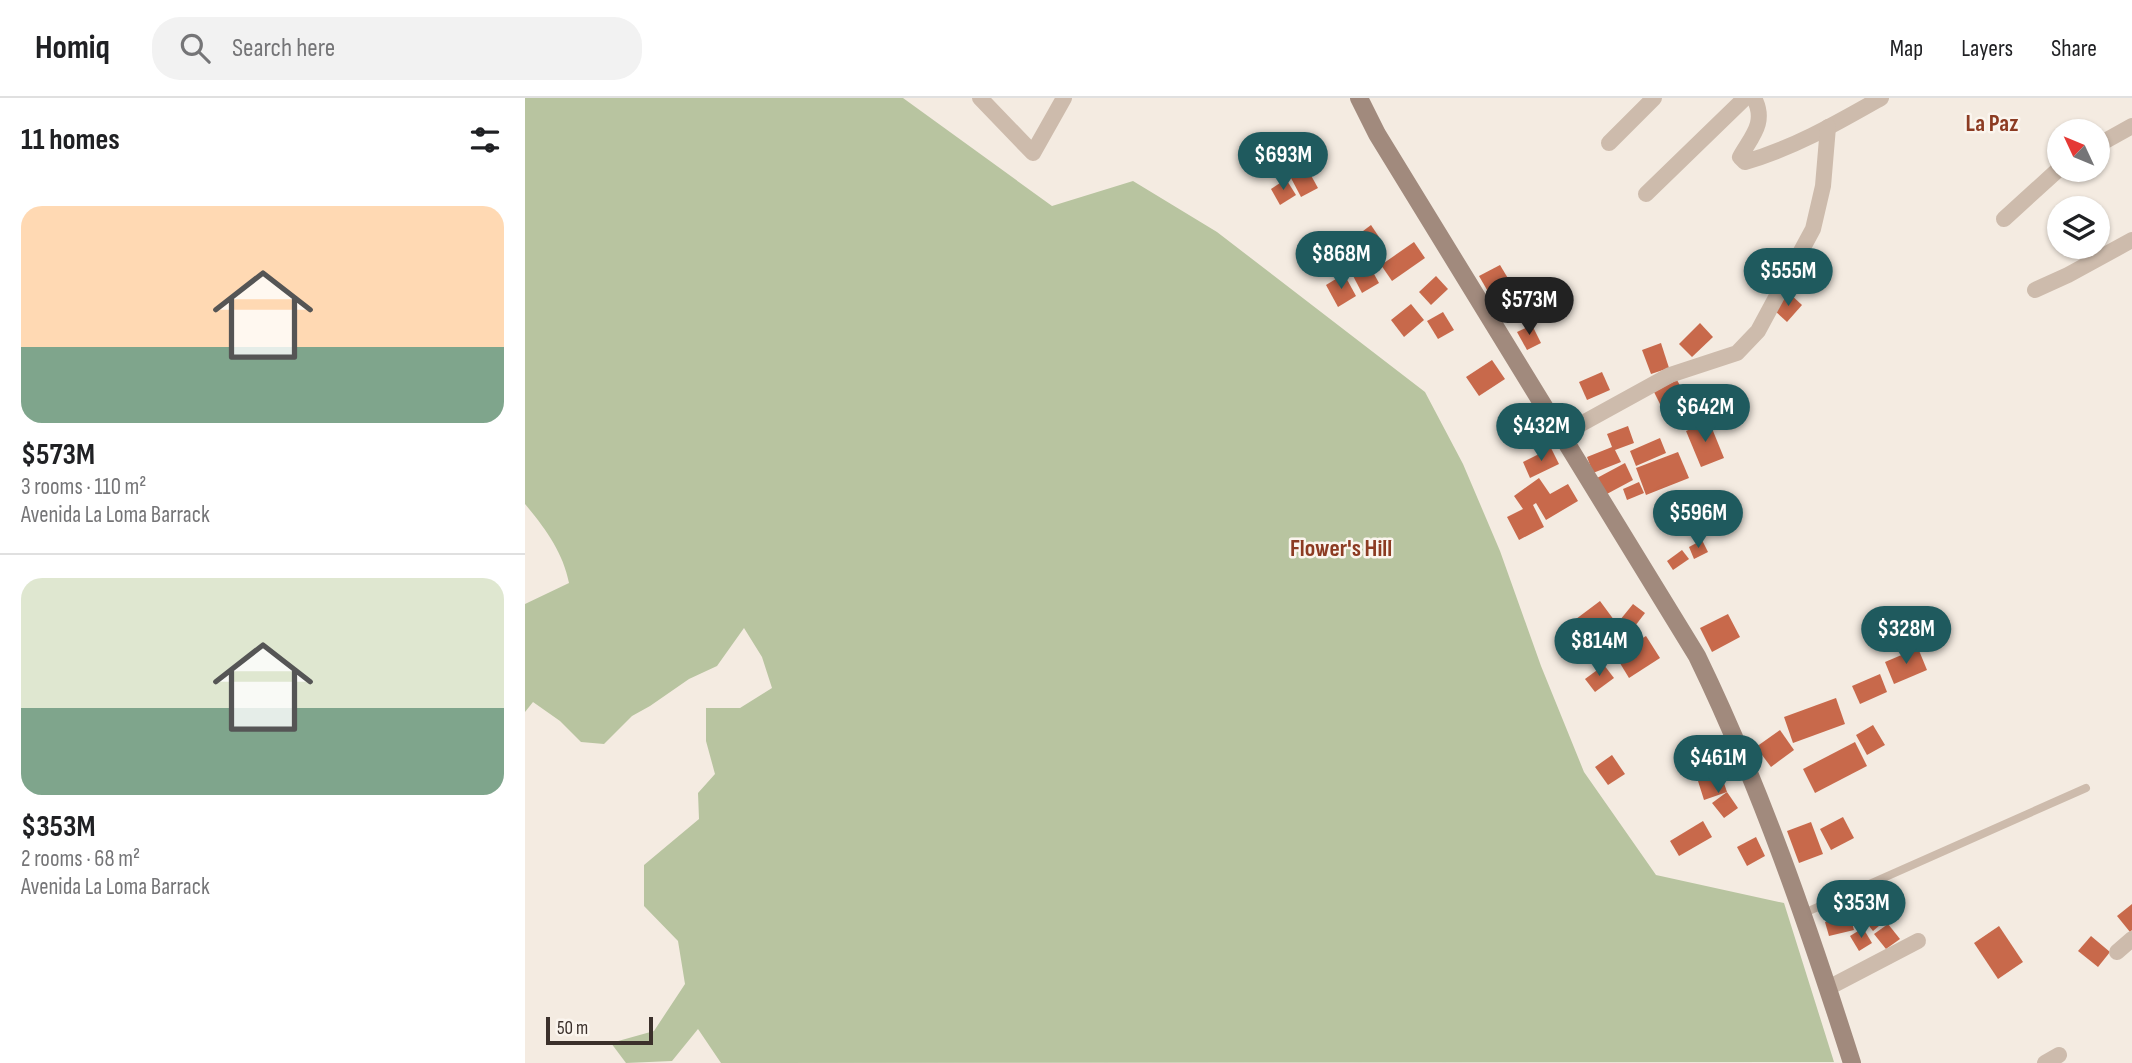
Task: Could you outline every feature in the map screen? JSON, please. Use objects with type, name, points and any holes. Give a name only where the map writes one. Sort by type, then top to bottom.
[{"type":"main road","points":[[1359,98],[1377,134],[1697,656],[1744,762],[1802,914],[1852,1063]]},
{"type":"street","points":[[980,98],[1033,153],[1065,98]]},
{"type":"street","points":[[1609,143],[1654,98]]},
{"type":"street","points":[[1646,194],[1745,98]]},
{"type":"street","points":[[1754,98],[1759,112],[1755,136],[1740,158],[1745,162],[1783,150],[1881,98]]},
{"type":"street","points":[[2111,138],[2132,126]]},
{"type":"street","points":[[1561,435],[1670,375],[1737,353],[1758,331],[1813,229],[1823,186],[1828,127]]},
{"type":"street","points":[[2004,219],[2047,180]]},
{"type":"street","points":[[2035,290],[2132,240]]},
{"type":"street","points":[[2117,952],[2132,939]]},
{"type":"street","points":[[1828,988],[1919,941]]},
{"type":"lane","points":[[1802,914],[2086,788]]},
{"type":"green space","points":[[525,98],[903,98],[1052,206],[1133,181],[1217,232],[1425,392],[1463,464],[1500,551],[1541,666],[1584,772],[1656,875],[1784,903],[1834,1062],[721,1063],[698,1029],[672,1061],[626,1063],[611,1043],[654,1031],[685,984],[678,941],[644,906],[644,865],[699,819],[698,793],[715,774],[706,741],[706,708],[740,708],[772,688],[762,657],[744,628],[717,666],[689,679],[632,716],[604,744],[581,742],[560,721],[533,702],[525,712],[525,604],[569,583],[552,541],[525,504]]},
{"type":"building","points":[[1298,152],[1318,188],[1301,197],[1282,161]]},
{"type":"building","points":[[1286,179],[1296,195],[1280,205],[1271,189]]},
{"type":"building","points":[[1371,225],[1379,237],[1334,271],[1326,259]]},
{"type":"building","points":[[1414,242],[1425,258],[1392,281],[1381,265]]},
{"type":"building","points":[[1368,263],[1379,283],[1362,293],[1351,272]]},
{"type":"building","points":[[1500,265],[1515,290],[1494,302],[1479,276]]},
{"type":"building","points":[[1344,274],[1356,296],[1338,307],[1326,285]]},
{"type":"building","points":[[1436,276],[1448,289],[1431,305],[1419,292]]},
{"type":"building","points":[[1789,293],[1802,305],[1787,322],[1774,310]]},
{"type":"building","points":[[1518,296],[1527,314],[1510,323],[1501,305]]},
{"type":"building","points":[[1411,304],[1424,320],[1404,337],[1391,320]]},
{"type":"building","points":[[1443,312],[1454,330],[1438,339],[1427,321]]},
{"type":"building","points":[[1700,323],[1713,337],[1692,357],[1679,344]]},
{"type":"building","points":[[1532,325],[1541,343],[1527,350],[1517,332]]},
{"type":"building","points":[[1661,343],[1669,368],[1651,374],[1642,350]]},
{"type":"building","points":[[1492,360],[1505,379],[1479,396],[1466,377]]},
{"type":"building","points":[[1602,372],[1610,390],[1587,400],[1579,382]]},
{"type":"building","points":[[1677,380],[1693,409],[1669,422],[1654,392]]},
{"type":"building","points":[[1709,421],[1724,458],[1701,467],[1686,431]]},
{"type":"building","points":[[1628,426],[1634,443],[1615,450],[1621,462],[1593,473],[1587,457],[1612,447],[1607,434]]},
{"type":"building","points":[[1660,438],[1666,453],[1636,466],[1630,451]]},
{"type":"building","points":[[1551,448],[1559,464],[1530,478],[1523,462]]},
{"type":"building","points":[[1678,452],[1689,478],[1646,495],[1636,468]]},
{"type":"building","points":[[1625,463],[1633,480],[1605,495],[1597,478]]},
{"type":"building","points":[[1539,478],[1550,494],[1568,484],[1578,501],[1546,520],[1536,503],[1533,505],[1544,527],[1519,540],[1507,517],[1523,509],[1514,496]]},
{"type":"building","points":[[1639,482],[1644,493],[1627,500],[1623,489]]},
{"type":"building","points":[[1702,540],[1708,552],[1694,559],[1689,547]]},
{"type":"building","points":[[1682,550],[1689,559],[1673,570],[1667,561]]},
{"type":"building","points":[[1600,601],[1617,624],[1613,627],[1621,638],[1601,653],[1592,642],[1589,644],[1572,622]]},
{"type":"building","points":[[1633,604],[1645,613],[1632,630],[1620,620]]},
{"type":"building","points":[[1728,614],[1740,637],[1712,652],[1700,628]]},
{"type":"building","points":[[1646,636],[1660,658],[1629,678],[1615,655]]},
{"type":"building","points":[[1918,648],[1927,670],[1894,684],[1885,662]]},
{"type":"building","points":[[1604,665],[1614,678],[1595,692],[1585,679]]},
{"type":"building","points":[[1880,674],[1887,692],[1860,704],[1852,686]]},
{"type":"building","points":[[1836,698],[1845,724],[1793,743],[1784,717]]},
{"type":"building","points":[[1873,725],[1885,745],[1867,755],[1856,735]]},
{"type":"building","points":[[1780,730],[1794,750],[1771,767],[1756,747]]},
{"type":"building","points":[[1855,742],[1867,766],[1815,793],[1803,769]]},
{"type":"building","points":[[1612,755],[1625,774],[1608,785],[1595,767]]},
{"type":"building","points":[[1721,774],[1727,792],[1704,800],[1698,781]]},
{"type":"building","points":[[1727,792],[1738,808],[1724,818],[1712,803]]},
{"type":"building","points":[[1843,817],[1854,838],[1831,850],[1820,829]]},
{"type":"building","points":[[1703,821],[1712,837],[1679,856],[1670,841]]},
{"type":"building","points":[[1811,822],[1823,854],[1799,863],[1787,831]]},
{"type":"building","points":[[1756,837],[1765,856],[1747,866],[1737,847]]},
{"type":"building","points":[[2132,904],[2132,930],[2130,932],[2117,916]]},
{"type":"building","points":[[1874,906],[1886,920],[1873,931],[1861,916]]},
{"type":"building","points":[[1850,916],[1854,930],[1829,936],[1825,922]]},
{"type":"building","points":[[1888,924],[1900,939],[1886,949],[1874,934]]},
{"type":"building","points":[[1999,926],[2023,962],[1998,979],[1974,943]]},
{"type":"building","points":[[1863,928],[1872,943],[1859,951],[1850,936]]},
{"type":"building","points":[[2091,936],[2110,952],[2098,967],[2078,951]]},
{"type":"district","name":"La Paz","points":[[1992,123]]},
{"type":"district","name":"Flower's Hill","points":[[1341,548]]}]
